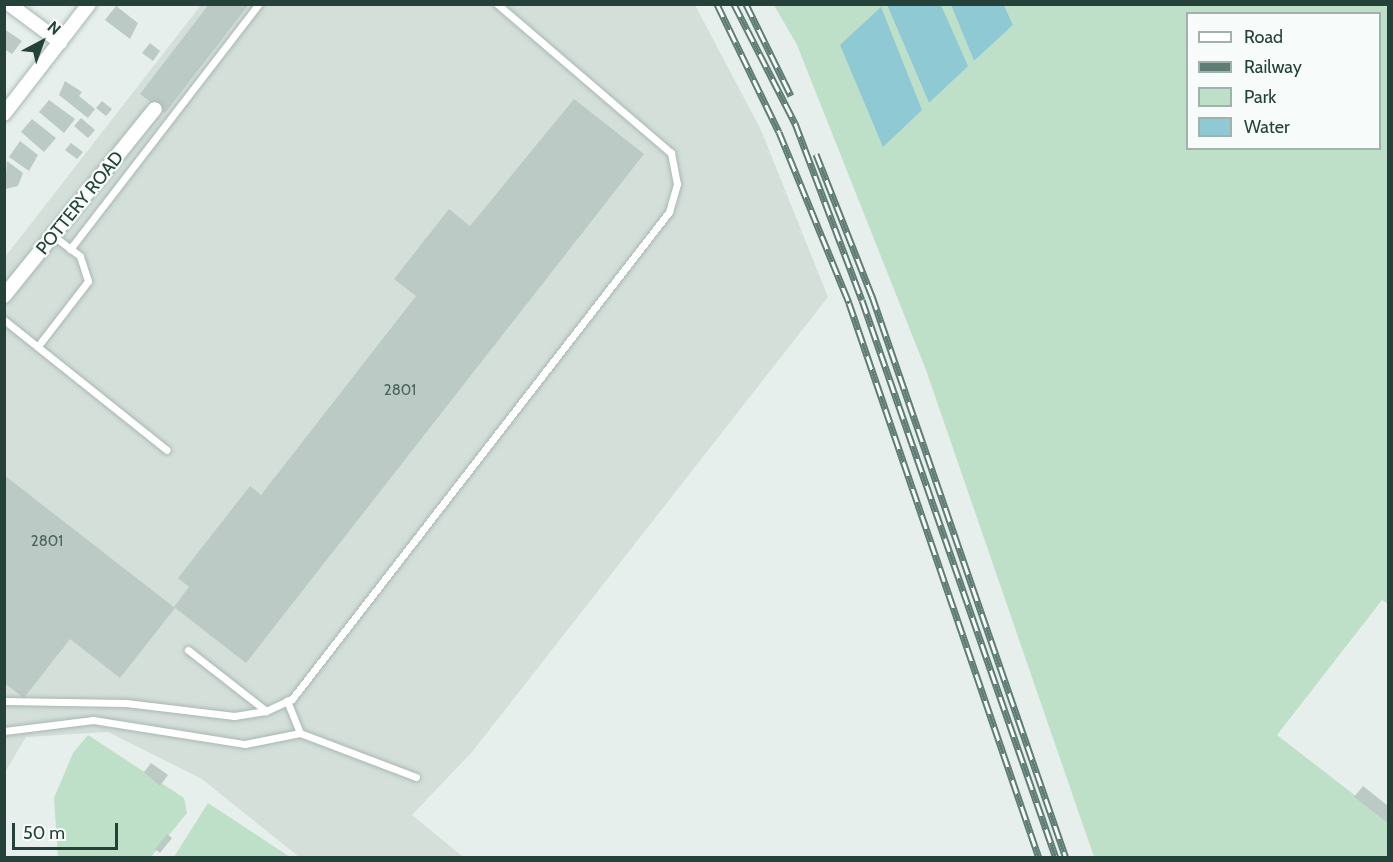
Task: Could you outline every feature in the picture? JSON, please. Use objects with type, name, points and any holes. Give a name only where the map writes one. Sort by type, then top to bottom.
[{"type":"street","points":[[9,4],[60,42]]},
{"type":"street","points":[[4,114],[89,4]]},
{"type":"street","name":"POTTERY ROAD","points":[[4,296],[155,110]]},
{"type":"lane","points":[[70,249],[259,4]]},
{"type":"lane","points":[[4,702],[126,703],[234,716],[266,711],[287,701],[669,212],[677,184],[670,153],[497,4]]},
{"type":"lane","points":[[38,346],[88,281],[86,268],[70,249],[53,236]]},
{"type":"lane","points":[[4,320],[167,450]]},
{"type":"lane","points":[[188,650],[266,711]]},
{"type":"lane","points":[[287,701],[300,733]]},
{"type":"lane","points":[[5,729],[93,720],[245,744],[300,733],[416,777]]},
{"type":"shaded area","points":[[201,5],[695,5],[761,130],[828,297],[472,752],[412,815],[463,857],[299,857],[202,779],[108,732],[26,737],[5,772],[5,257]]},
{"type":"green space","points":[[774,5],[887,5],[929,103],[967,66],[941,5],[951,5],[974,61],[1013,25],[1004,5],[1388,5],[1388,604],[1382,600],[1277,735],[1388,821],[1388,857],[1094,857],[926,370],[797,45]]},
{"type":"green space","points":[[88,735],[184,798],[187,813],[151,857],[58,857],[54,798],[73,753]]},
{"type":"green space","points":[[208,803],[290,857],[174,857]]},
{"type":"water","points":[[887,5],[941,5],[968,66],[929,103]]},
{"type":"water","points":[[951,5],[1004,5],[1013,25],[974,61]]},
{"type":"water","points":[[881,7],[922,110],[883,147],[840,45]]},
{"type":"building","points":[[209,4],[249,4],[165,113],[140,94]]},
{"type":"building","points":[[116,6],[138,23],[130,39],[105,20]]},
{"type":"building","points":[[4,29],[22,41],[12,54],[4,49]]},
{"type":"building","points":[[150,43],[160,51],[153,61],[142,53]]},
{"type":"building","points":[[65,81],[82,92],[79,96],[95,109],[88,118],[59,95]]},
{"type":"building","points":[[574,99],[644,154],[246,663],[174,607],[189,587],[178,578],[250,486],[261,495],[416,296],[394,279],[449,209],[470,226]]},
{"type":"building","points":[[49,100],[75,119],[64,133],[39,112]]},
{"type":"building","points":[[102,101],[112,109],[106,116],[96,108]]},
{"type":"building","points":[[81,118],[95,130],[88,138],[74,126]]},
{"type":"building","points":[[32,119],[56,138],[44,152],[21,132]]},
{"type":"building","points":[[20,141],[38,155],[29,171],[9,157]]},
{"type":"building","points":[[71,143],[83,152],[77,159],[65,150]]},
{"type":"building","points":[[7,161],[23,173],[18,186],[5,189]]},
{"type":"building","points":[[4,475],[175,608],[120,678],[70,639],[24,698],[7,685],[4,689]]},
{"type":"building","points":[[151,763],[168,775],[160,786],[144,772]]},
{"type":"building","points":[[1363,786],[1388,806],[1388,823],[1354,797]]},
{"type":"building","points":[[167,834],[172,838],[160,853],[155,849]]},
{"type":"railway","points":[[717,4],[779,132],[849,303],[1039,858]]},
{"type":"railway","points":[[734,4],[795,123],[862,300],[1056,858]]},
{"type":"railway","points":[[746,4],[791,96]]},
{"type":"railway","points":[[816,154],[872,296],[1066,858]]}]
